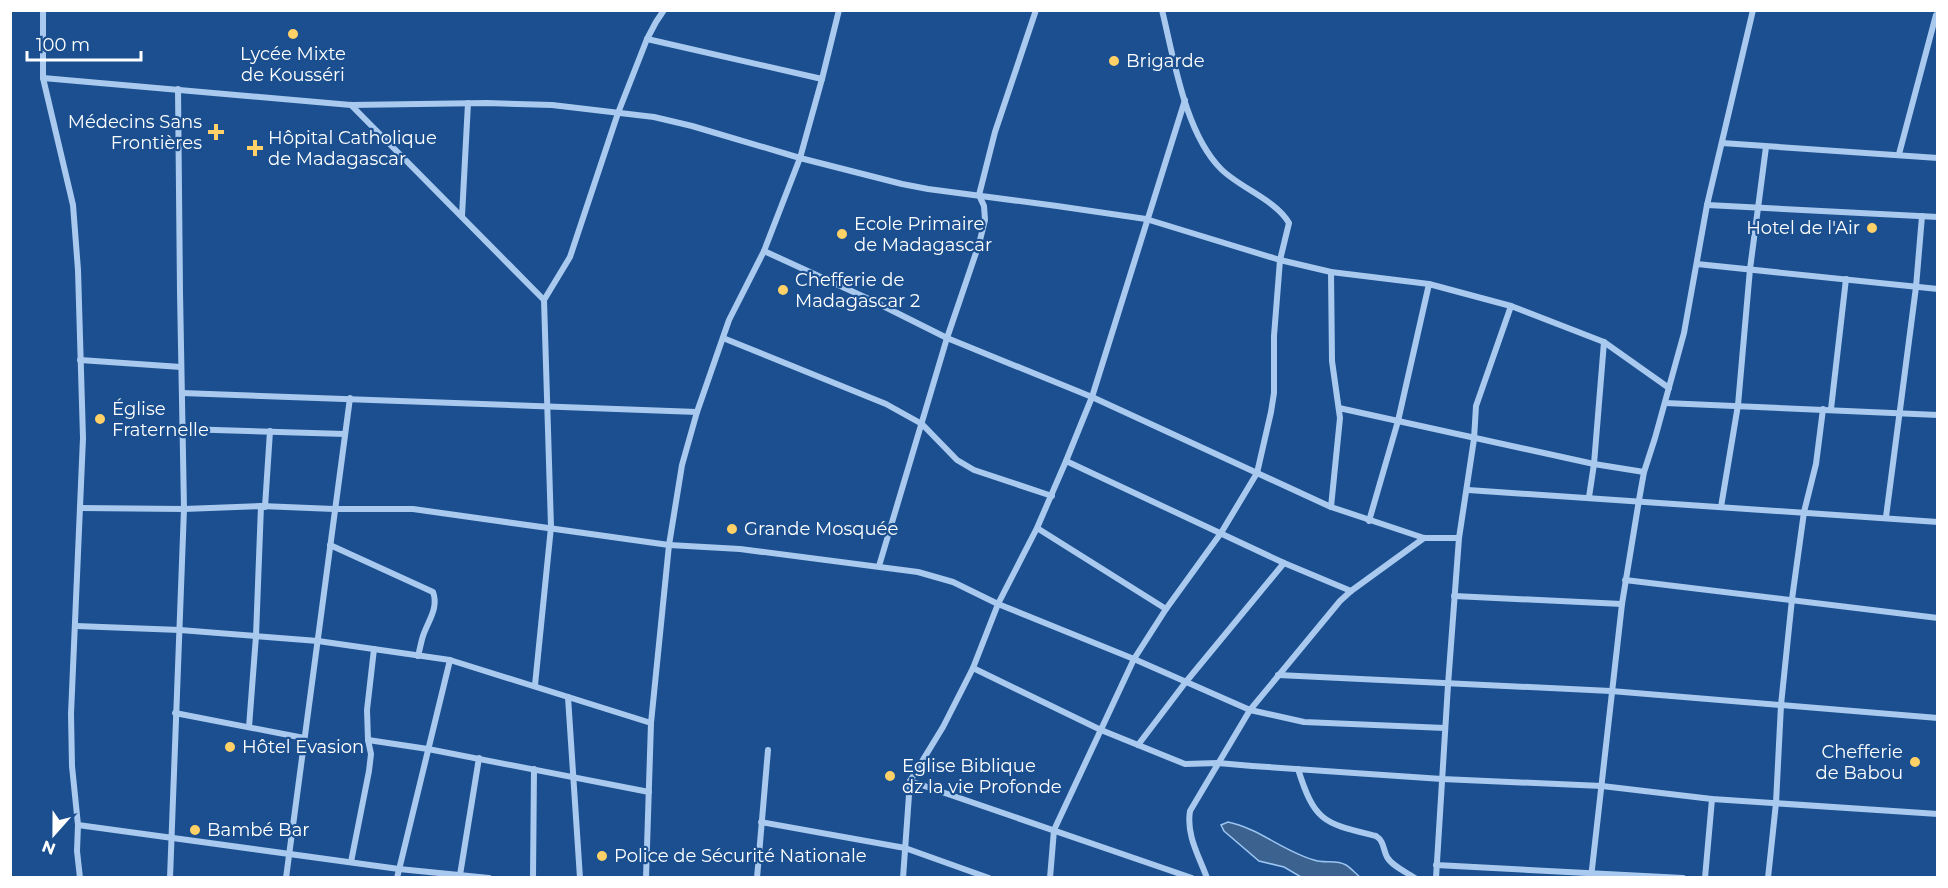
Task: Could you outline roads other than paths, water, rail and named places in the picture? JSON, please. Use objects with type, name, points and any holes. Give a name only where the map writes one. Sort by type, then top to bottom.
[{"type":"street","points":[[43,10],[43,78],[73,205],[78,270],[83,438],[71,714],[72,766],[80,878]]},
{"type":"street","points":[[535,685],[551,528],[544,300],[570,256],[618,113],[647,39],[664,10]]},
{"type":"street","points":[[646,878],[651,723],[669,545],[682,465],[697,412],[723,338],[764,251],[800,158],[839,10]]},
{"type":"street","points":[[879,566],[947,338],[979,244],[985,220],[984,206],[979,195],[995,132],[1036,10]]},
{"type":"street","points":[[1050,878],[1054,830],[1134,659],[1166,609],[1221,533],[1257,473],[1274,393],[1274,336],[1280,260],[1289,223],[1285,216],[1221,168],[1203,146],[1185,99],[1161,10]]},
{"type":"street","points":[[1591,875],[1625,580],[1644,472],[1684,333],[1707,205],[1753,10]]},
{"type":"street","points":[[1899,154],[1936,15],[1938,15]]},
{"type":"street","points":[[647,39],[822,79]]},
{"type":"street","points":[[43,78],[351,105],[468,103],[552,105],[654,117],[902,184],[1146,219],[1280,260],[1331,272],[1429,284],[1511,306],[1604,342],[1669,388]]},
{"type":"street","points":[[170,878],[184,509],[178,89]]},
{"type":"street","points":[[903,878],[910,781],[943,728],[973,668],[998,604],[1052,496],[1092,397],[1185,99]]},
{"type":"street","points":[[462,216],[468,103]]},
{"type":"street","points":[[351,105],[544,300]]},
{"type":"street","points":[[1722,143],[1938,158]]},
{"type":"street","points":[[1721,507],[1738,405],[1750,269],[1766,147]]},
{"type":"street","points":[[1707,205],[1938,217]]},
{"type":"street","points":[[1886,517],[1916,287],[1922,216]]},
{"type":"street","points":[[764,251],[947,338],[1092,397],[1331,507],[1424,538],[1459,538]]},
{"type":"street","points":[[1697,264],[1938,289]]},
{"type":"street","points":[[1331,272],[1332,361],[1340,418],[1331,507]]},
{"type":"street","points":[[1768,878],[1776,803],[1781,705],[1792,599],[1804,512],[1827,409],[1846,279]]},
{"type":"street","points":[[1369,521],[1398,421],[1429,284]]},
{"type":"street","points":[[1436,878],[1454,596],[1459,538],[1474,439],[1476,406],[1511,306]]},
{"type":"street","points":[[723,338],[886,404],[922,424],[951,455],[974,470],[1052,496]]},
{"type":"street","points":[[1589,497],[1604,342]]},
{"type":"street","points":[[80,360],[182,367]]},
{"type":"street","points":[[182,393],[697,412]]},
{"type":"street","points":[[286,878],[350,398]]},
{"type":"street","points":[[1665,403],[1938,415]]},
{"type":"street","points":[[1339,408],[1474,439],[1644,472]]},
{"type":"street","points":[[183,429],[345,434]]},
{"type":"street","points":[[249,727],[270,432]]},
{"type":"street","points":[[1066,461],[1284,563],[1351,591]]},
{"type":"street","points":[[1467,490],[1938,522]]},
{"type":"street","points":[[80,508],[184,509],[263,506],[413,509],[669,545],[740,549],[918,572],[953,582],[998,604],[1134,659],[1250,710],[1304,722],[1445,728]]},
{"type":"street","points":[[1036,528],[1166,609]]},
{"type":"street","points":[[1207,878],[1191,837],[1190,811],[1250,710],[1351,591],[1424,538]]},
{"type":"street","points":[[330,545],[434,592],[433,613],[418,656]]},
{"type":"street","points":[[1138,745],[1185,683],[1284,563]]},
{"type":"street","points":[[1625,580],[1938,618]]},
{"type":"street","points":[[1454,596],[1622,604]]},
{"type":"street","points":[[76,626],[180,630],[318,641],[450,660],[651,723]]},
{"type":"street","points":[[351,862],[371,754],[368,740],[368,710],[374,649]]},
{"type":"street","points":[[397,878],[450,660]]},
{"type":"street","points":[[973,668],[1101,730],[1185,764],[1218,762],[1442,779],[1602,786],[1712,799],[1938,814]]},
{"type":"street","points":[[1278,675],[1448,685],[1611,691],[1938,718]]},
{"type":"street","points":[[568,697],[580,878]]},
{"type":"street","points":[[175,713],[304,738]]},
{"type":"street","points":[[368,740],[428,748],[649,792]]},
{"type":"street","points":[[757,878],[768,750]]},
{"type":"street","points":[[460,875],[479,758]]},
{"type":"street","points":[[532,878],[534,769]]},
{"type":"street","points":[[1298,769],[1305,792],[1322,818],[1330,824],[1381,839],[1390,861],[1415,878]]},
{"type":"street","points":[[910,781],[1192,878]]},
{"type":"street","points":[[1706,878],[1712,799]]},
{"type":"street","points":[[761,822],[905,848],[989,878]]},
{"type":"street","points":[[78,825],[399,869],[489,878]]},
{"type":"street","points":[[1436,865],[1591,875],[1683,878]]},
{"type":"water","points":[[1228,822],[1240,825],[1303,856],[1318,861],[1342,863],[1360,877],[1301,877],[1284,867],[1259,861],[1224,831],[1221,825]]},
{"type":"place","name":"Lycée Mixte de Kousséri","points":[[293,34]]},
{"type":"place","name":"Brigarde","points":[[1114,61]]},
{"type":"place","name":"Médecins Sans Frontières","points":[[216,132]]},
{"type":"place","name":"Hôpital Catholique de Madagascar","points":[[255,148]]},
{"type":"place","name":"Hotel de l'Air","points":[[1872,228]]},
{"type":"place","name":"Ecole Primaire de Madagascar","points":[[842,234]]},
{"type":"place","name":"Chefferie de Madagascar 2","points":[[783,290]]},
{"type":"place","name":"Église Fraternelle","points":[[100,419]]},
{"type":"place","name":"Grande Mosquée","points":[[732,529]]},
{"type":"place","name":"Hôtel Evasion","points":[[230,747]]},
{"type":"place","name":"Chefferie de Babou","points":[[1915,762]]},
{"type":"place","name":"Eglise Biblique dz la vie Profonde","points":[[890,776]]},
{"type":"place","name":"Bambé Bar","points":[[195,830]]},
{"type":"place","name":"Police de Sécurité Nationale","points":[[602,856]]}]
